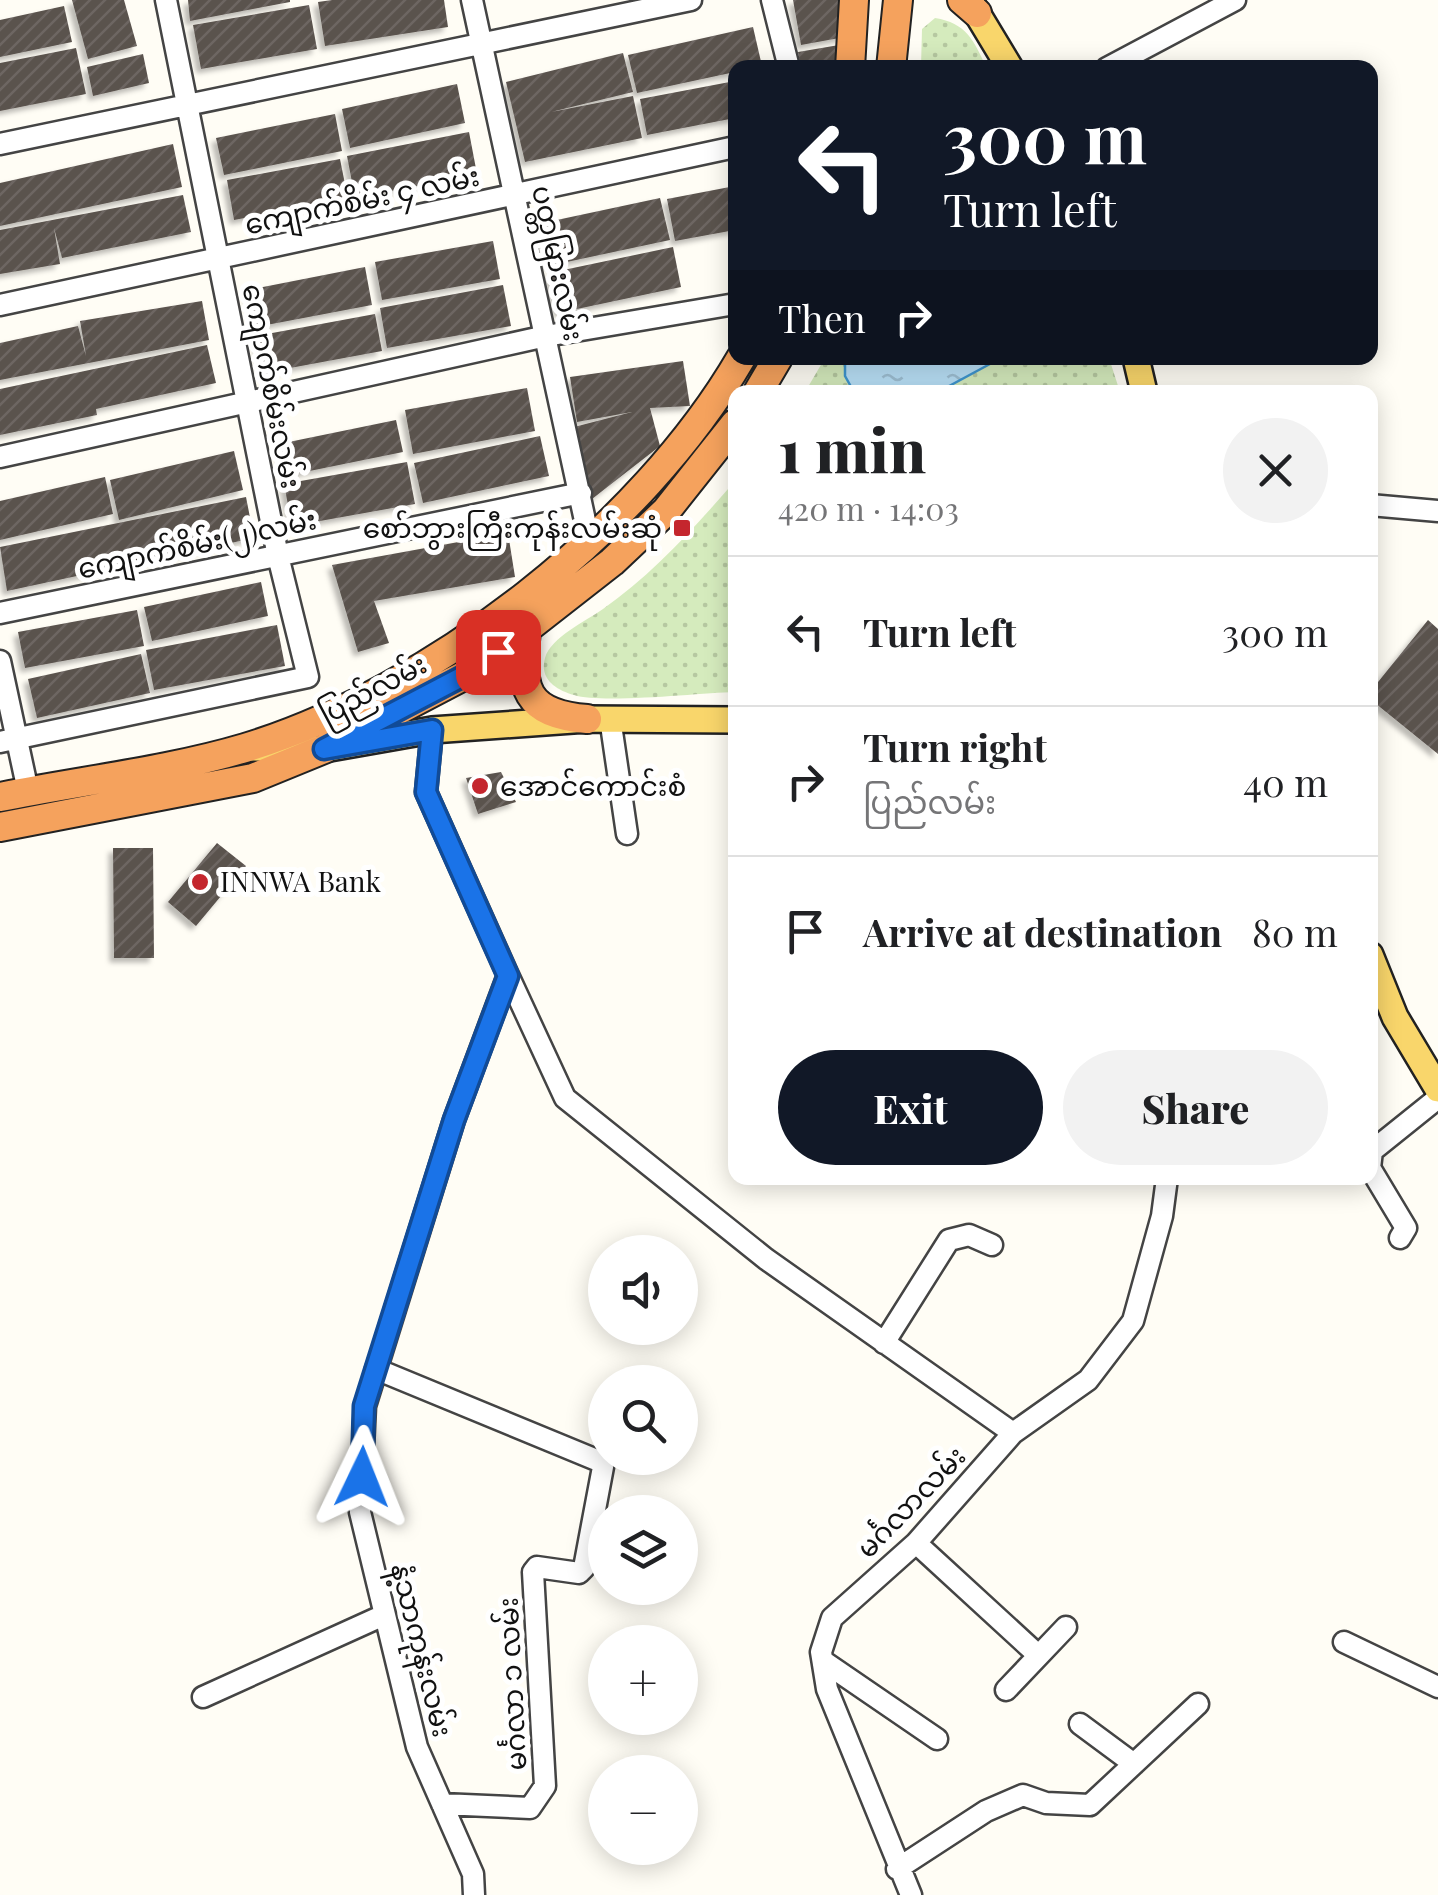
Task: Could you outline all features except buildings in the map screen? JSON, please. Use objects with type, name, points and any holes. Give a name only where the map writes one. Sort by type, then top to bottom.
[{"type":"highway","points":[[850,60],[854,0]]},
{"type":"highway","points":[[892,60],[900,2]]},
{"type":"highway","name":"ပြည်လမ်း","points":[[0,797],[244,748],[471,672],[588,539],[627,506],[680,444],[737,365]]},
{"type":"highway","name":"ပြည်လမ်း","points":[[516,622],[666,511],[728,433]]},
{"type":"highway","points":[[516,622],[522,681],[536,704],[556,716],[598,718]]},
{"type":"highway","name":"ပြည်လမ်း","points":[[0,828],[253,778],[324,749],[405,692]]},
{"type":"main road","points":[[969,4],[1005,60]]},
{"type":"main road","points":[[405,692],[428,731]]},
{"type":"main road","points":[[324,749],[428,731],[598,718],[728,720]]},
{"type":"main road","name":"ပြည်လမ်း","points":[[244,748],[324,749]]},
{"type":"main road","points":[[1378,976],[1395,1018],[1438,1089]]},
{"type":"street","name":"ကျောက်စိမ်းလမ်း","points":[[8,740],[308,677],[278,556],[166,0]]},
{"type":"street","name":"ပတ္တမြားလမ်း","points":[[472,0],[588,539]]},
{"type":"street","points":[[0,144],[691,0]]},
{"type":"street","points":[[772,0],[787,60]]},
{"type":"street","points":[[1122,60],[1235,0]]},
{"type":"street","name":"ကျောက်စိမ်း ၄ လမ်း","points":[[0,305],[728,149]]},
{"type":"street","points":[[0,457],[546,336],[728,305]]},
{"type":"street","name":"ကျောက်စိမ်း(၂)လမ်း","points":[[0,613],[580,493]]},
{"type":"street","points":[[1378,506],[1438,511]]},
{"type":"street","points":[[0,661],[8,740],[28,791]]},
{"type":"street","points":[[598,718],[627,834]]},
{"type":"street","points":[[428,731],[426,792],[565,1098],[766,1260],[1013,1433]]},
{"type":"street","name":"နံ့သာကုန်းလမ်း","points":[[474,1895],[472,1874],[416,1747],[360,1512],[364,1406],[454,1120],[508,976]]},
{"type":"street","points":[[1378,1146],[1438,1098]]},
{"type":"street","points":[[1378,1181],[1406,1228],[1400,1238]]},
{"type":"street","name":"မင်္ဂလာလမ်း","points":[[822,1661],[832,1618],[916,1543],[1013,1433],[1088,1380],[1133,1321],[1162,1216],[1166,1185]]},
{"type":"street","points":[[884,1343],[950,1240],[969,1234],[992,1245]]},
{"type":"street","name":"မင်္ဂလာ ၁ လမ်း","points":[[376,1368],[599,1461],[603,1467],[584,1568],[579,1573],[537,1566],[533,1572],[545,1786],[530,1808],[442,1804]]},
{"type":"street","points":[[916,1543],[1038,1655]]},
{"type":"street","points":[[204,1696],[384,1615]]},
{"type":"street","points":[[1006,1690],[1066,1628]]},
{"type":"street","points":[[1344,1642],[1438,1687]]},
{"type":"street","points":[[822,1661],[937,1739]]},
{"type":"street","points":[[822,1661],[827,1689],[910,1895]]},
{"type":"street","points":[[897,1869],[986,1810],[1023,1795],[1046,1803],[1090,1805],[1198,1704]]},
{"type":"street","points":[[1080,1724],[1134,1764]]},
{"type":"green space","points":[[935,18],[954,24],[968,34],[982,60],[921,60],[922,29]]},
{"type":"green space","points":[[821,365],[1111,365],[1118,385],[809,385]]},
{"type":"green space","points":[[728,489],[728,692],[587,697],[561,690],[550,682],[544,665],[554,643],[639,581]]},
{"type":"water","points":[[845,365],[988,365],[951,385],[850,385]]},
{"type":"place","name":"စော်ဘွားကြီးကုန်းလမ်းဆုံ","points":[[682,528]]},
{"type":"place","name":"အောင်ကောင်းစံ","points":[[480,786]]},
{"type":"place","name":"INNWA Bank","points":[[200,882]]},
{"type":"route","points":[[362,1477],[364,1406],[454,1120],[508,976],[426,792],[432,730],[324,749],[471,672],[498,652]]}]
